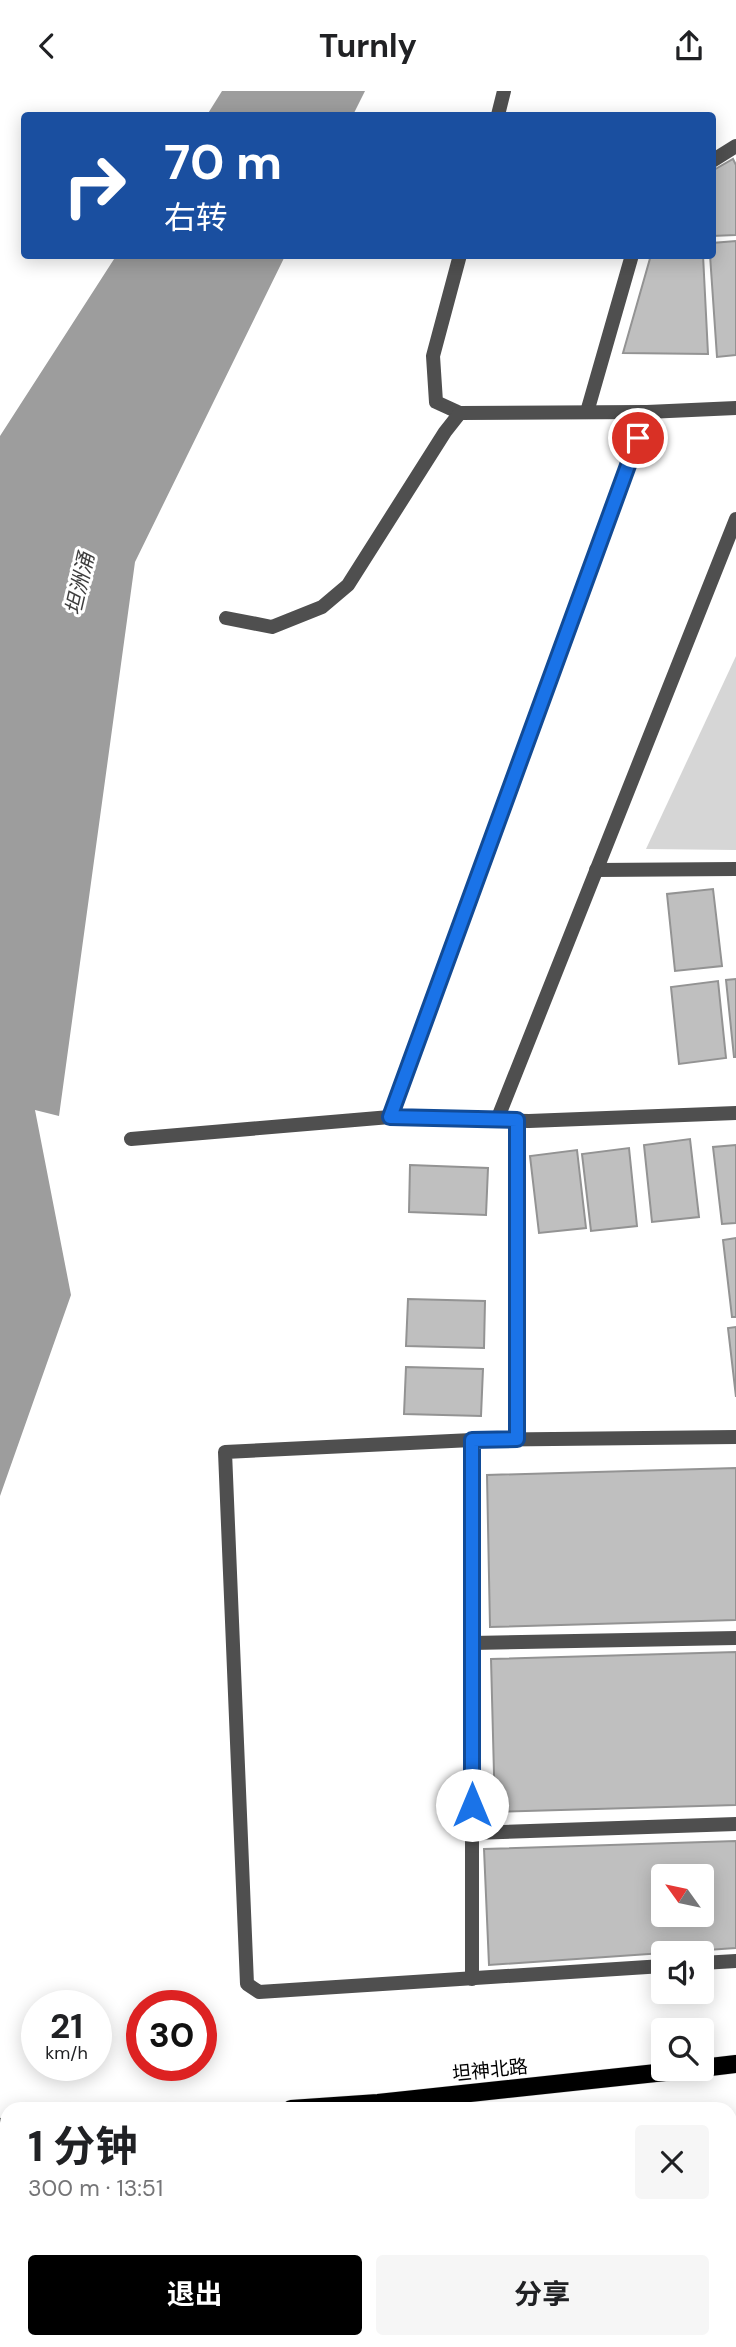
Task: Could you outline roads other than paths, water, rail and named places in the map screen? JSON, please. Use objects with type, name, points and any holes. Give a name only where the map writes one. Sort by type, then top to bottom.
[{"type":"main road","points":[[714,2066],[736,2064]]},
{"type":"main road","name":"坦神北路","points":[[387,2102],[651,2074]]},
{"type":"street","points":[[499,112],[504,91]]},
{"type":"street","points":[[716,158],[736,146]]},
{"type":"street","points":[[459,259],[433,356],[436,402],[460,412],[647,412],[736,408]]},
{"type":"street","points":[[587,412],[631,259]]},
{"type":"street","points":[[226,618],[272,627],[322,607],[348,585],[460,412]]},
{"type":"street","points":[[390,1117],[647,412]]},
{"type":"street","points":[[497,1119],[736,519]]},
{"type":"street","points":[[596,870],[736,869]]},
{"type":"street","points":[[131,1139],[390,1117],[517,1120],[736,1113]]},
{"type":"street","points":[[517,1120],[517,1439]]},
{"type":"street","points":[[651,1967],[259,1992],[247,1985],[225,1452],[472,1440],[736,1437]]},
{"type":"street","points":[[472,1440],[472,1979]]},
{"type":"street","points":[[472,1643],[736,1638]]},
{"type":"street","points":[[472,1833],[736,1824]]},
{"type":"street","points":[[714,1962],[736,1961]]},
{"type":"water","points":[[222,91],[365,91],[354,112],[209,112]]},
{"type":"water","name":"坦洲涌","points":[[114,259],[284,259],[135,562],[59,1116],[35,1110],[71,1295],[0,1496],[0,436]]}]
